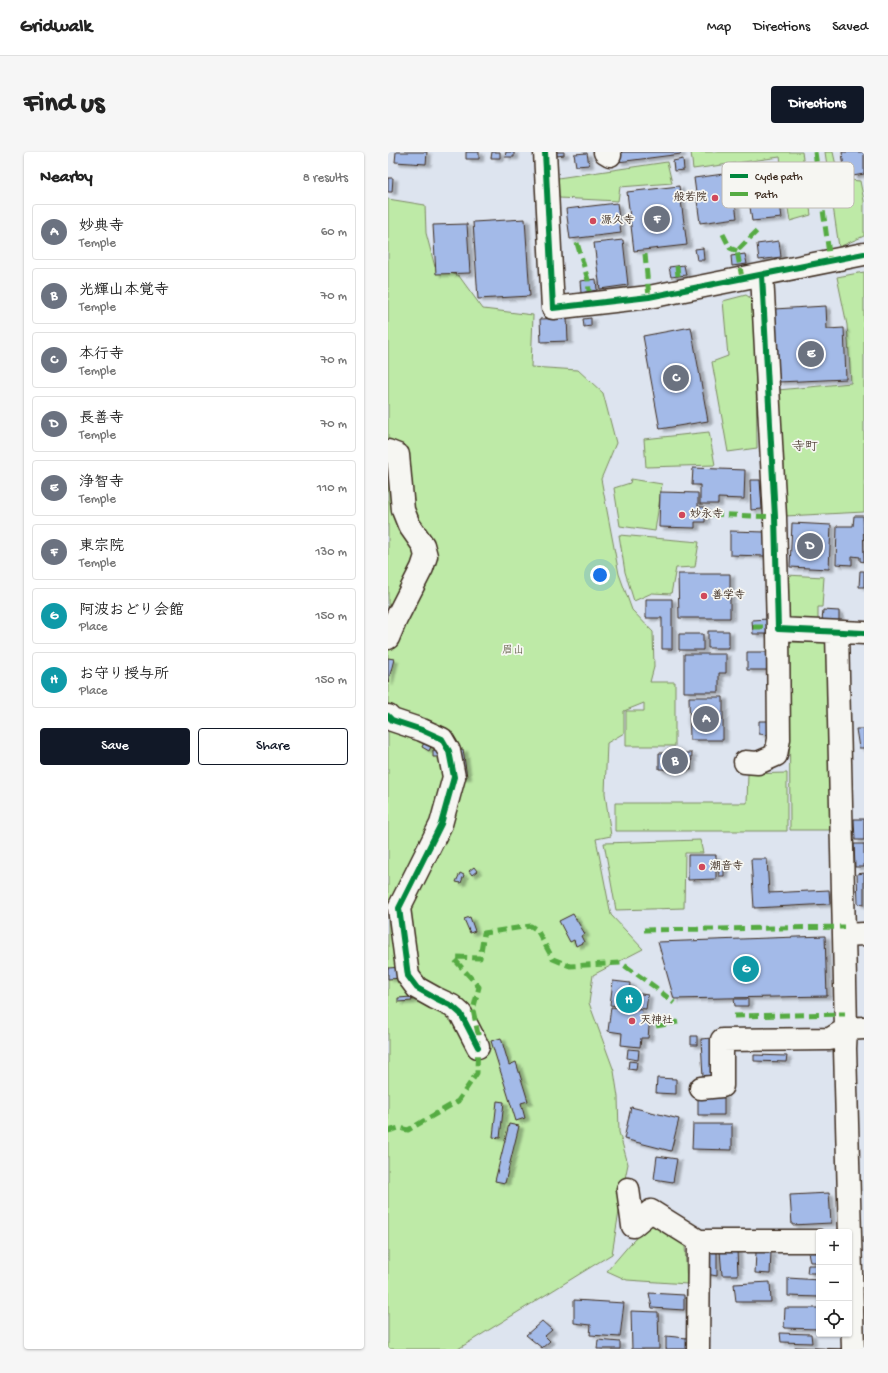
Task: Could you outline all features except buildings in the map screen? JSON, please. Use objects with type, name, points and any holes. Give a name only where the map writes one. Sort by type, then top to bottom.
[{"type":"street","points":[[545,152],[553,308],[649,297],[864,254]]},
{"type":"street","points":[[745,762],[758,763],[776,755],[779,739],[775,517],[762,274]]},
{"type":"street","points":[[388,451],[398,454],[403,510],[409,525],[423,545],[426,556],[422,568],[388,638]]},
{"type":"street","points":[[778,630],[864,633]]},
{"type":"street","points":[[837,632],[854,934],[855,1029],[845,1048],[856,1109],[850,1229]]},
{"type":"street","points":[[388,716],[392,720],[422,730],[442,739],[449,751],[454,777],[441,824],[399,908],[408,976],[418,988],[452,1006],[461,1014],[478,1048]]},
{"type":"street","points":[[701,1088],[722,1086],[722,1040],[830,1039],[855,1029]]},
{"type":"street","points":[[628,1189],[633,1226],[651,1211],[699,1241],[816,1241]]},
{"type":"street","points":[[698,1349],[699,1241]]},
{"type":"street","points":[[850,1265],[854,1349]]},
{"type":"green space","points":[[691,152],[802,152],[803,162],[781,162],[780,157],[744,162],[722,162],[722,165],[693,169]]},
{"type":"green space","points":[[825,152],[833,152],[835,162],[826,162]]},
{"type":"green space","points":[[667,162],[672,183],[620,187],[618,201],[559,198],[558,178]]},
{"type":"green space","points":[[854,180],[860,181],[864,201],[864,236],[839,247],[833,208],[854,208]]},
{"type":"green space","name":"眉山","points":[[388,199],[425,205],[426,233],[435,267],[459,276],[483,309],[533,315],[531,367],[578,370],[603,393],[616,443],[601,479],[619,574],[632,610],[653,632],[654,667],[650,682],[675,682],[675,746],[626,746],[626,711],[644,711],[644,703],[624,711],[624,733],[607,743],[605,793],[611,836],[596,839],[611,915],[643,949],[593,975],[589,1003],[614,1071],[618,1097],[619,1132],[628,1164],[612,1254],[458,1349],[388,1349]]},
{"type":"green space","points":[[788,208],[810,208],[811,215],[790,221]]},
{"type":"green space","points":[[864,272],[864,512],[785,516],[778,390],[851,383],[847,325],[837,277]]},
{"type":"green space","points":[[746,295],[755,301],[757,448],[728,452],[712,362],[728,356],[723,301]]},
{"type":"green space","points":[[709,432],[715,465],[646,467],[644,439]]},
{"type":"green space","points":[[631,479],[662,484],[655,531],[620,526],[614,488],[630,483]]},
{"type":"green space","points":[[619,535],[699,542],[695,567],[676,568],[671,594],[652,593],[634,601],[625,572]]},
{"type":"green space","points":[[786,575],[824,577],[822,607],[818,607],[818,621],[784,619]]},
{"type":"green space","points":[[789,642],[831,642],[831,830],[790,830]]},
{"type":"green space","points":[[787,773],[787,831],[615,831],[615,803],[747,803],[748,774]]},
{"type":"green space","points":[[700,840],[703,853],[685,853],[684,908],[616,910],[604,843]]},
{"type":"green space","points":[[650,1225],[656,1226],[685,1246],[687,1284],[627,1280],[607,1271],[631,1243]]},
{"type":"marked path","points":[[815,152],[816,162]]},
{"type":"marked path","points":[[823,208],[830,261]]},
{"type":"marked path","points":[[742,278],[737,251],[759,229]]},
{"type":"marked path","points":[[723,234],[730,248],[737,251]]},
{"type":"marked path","points":[[577,243],[588,280],[589,291]]},
{"type":"marked path","points":[[645,254],[649,297]]},
{"type":"marked path","points":[[677,266],[678,276]]},
{"type":"marked path","points":[[712,514],[775,517]]},
{"type":"marked path","points":[[753,627],[768,627]]},
{"type":"marked path","points":[[388,1131],[399,1128],[408,1130],[458,1101],[477,1073],[478,1034],[473,1010],[479,987],[455,960],[456,957],[480,958],[484,933],[531,926],[537,930],[553,959],[570,966],[621,963],[655,987],[674,1003]]},
{"type":"marked path","points":[[644,930],[844,927]]},
{"type":"marked path","points":[[734,1016],[845,1014]]},
{"type":"marked path","points":[[656,1026],[678,1022]]},
{"type":"cycle path","points":[[545,152],[553,308],[649,297],[864,254]]},
{"type":"cycle path","points":[[762,275],[775,517],[778,629],[864,633]]},
{"type":"cycle path","points":[[388,716],[392,720],[422,730],[442,739],[449,751],[454,777],[441,824],[399,908],[408,976],[417,988],[452,1006],[461,1014],[478,1047]]},
{"type":"place","name":"般若院","points":[[715,198]]},
{"type":"place","name":"東宗院","points":[[657,219]]},
{"type":"place","name":"源久寺","points":[[593,221]]},
{"type":"place","name":"浄智寺","points":[[811,354]]},
{"type":"place","name":"本行寺","points":[[676,378]]},
{"type":"place","name":"妙永寺","points":[[682,515]]},
{"type":"place","name":"長善寺","points":[[810,546]]},
{"type":"place","name":"善学寺","points":[[704,596]]},
{"type":"place","name":"妙典寺","points":[[706,719]]},
{"type":"place","name":"光輝山本覚寺","points":[[675,761]]},
{"type":"place","name":"潮音寺","points":[[702,867]]},
{"type":"place","name":"阿波おどり会館","points":[[746,969]]},
{"type":"place","name":"お守り授与所","points":[[629,1000]]},
{"type":"place","name":"天神社","points":[[632,1021]]},
{"type":"district","name":"寺町","points":[[805,447]]}]
